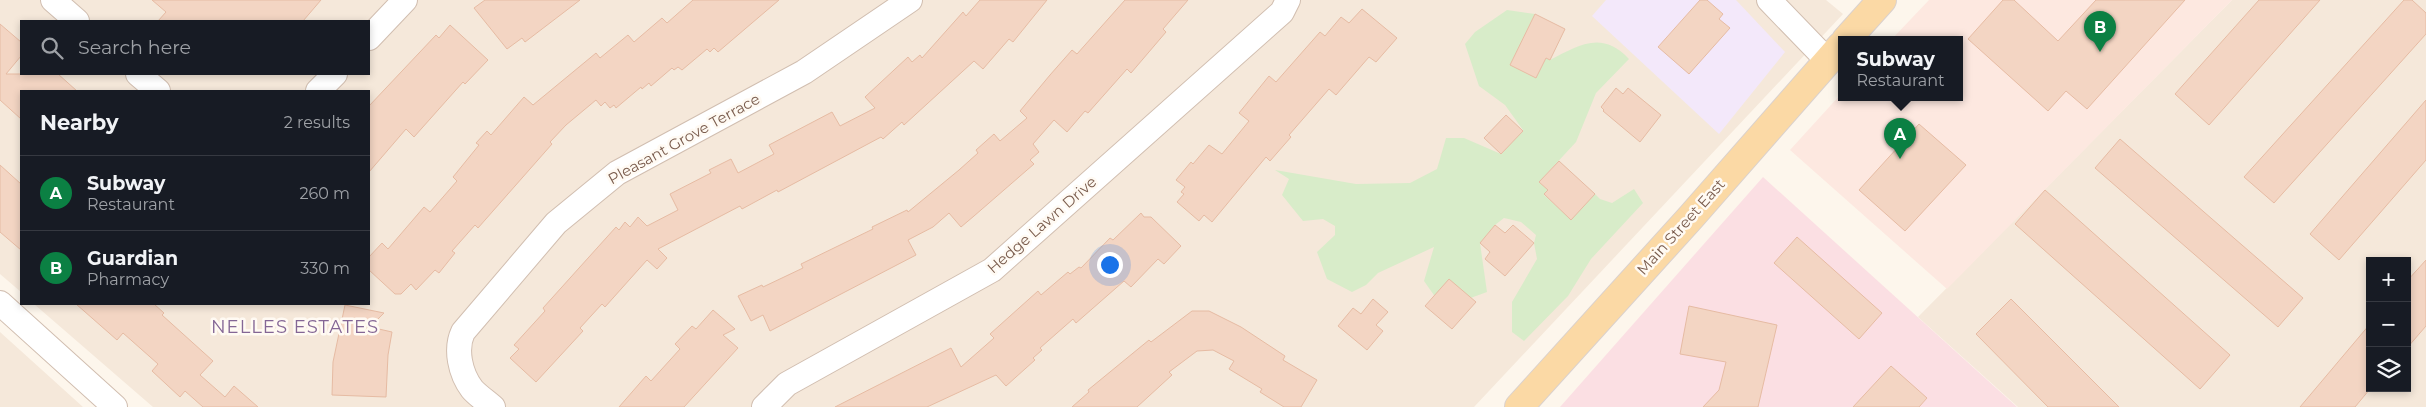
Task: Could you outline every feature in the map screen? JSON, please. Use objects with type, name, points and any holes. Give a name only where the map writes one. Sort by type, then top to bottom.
[{"type":"main road","points":[[1850,36],[1882,0]]},
{"type":"main road","name":"Main Street East","points":[[1519,407],[1691,217],[1834,53]]},
{"type":"street","points":[[53,0],[76,20]]},
{"type":"street","points":[[370,37],[405,0]]},
{"type":"street","name":"Pleasant Grove Terrace","points":[[493,407],[471,388],[458,357],[458,342],[463,332],[556,223],[617,172],[804,72],[910,0]]},
{"type":"street","name":"Hedge Lawn Drive","points":[[764,407],[786,384],[992,270],[1282,12],[1288,0]]},
{"type":"street","points":[[1769,0],[1834,53]]},
{"type":"street","points":[[139,75],[157,90]]},
{"type":"street","points":[[319,90],[334,75]]},
{"type":"street","points":[[0,303],[115,407]]},
{"type":"shaded area","points":[[0,0],[1826,0],[1843,14],[1474,407],[153,407],[35,305],[370,305],[370,90],[20,90],[20,291],[0,274]]},
{"type":"shaded area","points":[[1606,0],[1736,0],[1785,52],[1719,134],[1592,16]]},
{"type":"shaded area","points":[[1929,0],[2232,0],[1947,289],[1790,150],[1838,97],[1838,101],[1963,101],[1963,36],[1895,36]]},
{"type":"shaded area","points":[[2232,0],[2426,0],[2426,407],[2018,407],[1918,317]]},
{"type":"shaded area","points":[[1763,177],[2017,407],[1560,407]]},
{"type":"shaded area","points":[[0,332],[83,407],[0,407]]},
{"type":"green space","points":[[1507,10],[1535,14],[1510,65],[1536,78],[1546,58],[1550,60],[1571,49],[1590,43],[1609,45],[1619,50],[1629,59],[1596,93],[1576,142],[1539,182],[1548,190],[1544,195],[1571,219],[1595,194],[1600,199],[1612,203],[1634,189],[1643,203],[1591,259],[1568,296],[1524,341],[1512,332],[1512,302],[1537,259],[1534,243],[1536,235],[1521,222],[1504,218],[1495,225],[1480,243],[1487,292],[1443,308],[1424,281],[1434,247],[1378,273],[1366,285],[1352,292],[1327,279],[1317,252],[1335,235],[1335,226],[1323,219],[1303,221],[1282,195],[1289,179],[1275,170],[1356,184],[1410,183],[1437,169],[1446,138],[1464,138],[1501,154],[1523,130],[1505,105],[1479,86],[1465,44],[1475,32]]},
{"type":"building","points":[[152,0],[321,0],[304,20],[159,20],[166,12]]},
{"type":"building","points":[[485,0],[580,0],[525,42],[522,38],[507,49],[474,8]]},
{"type":"building","points":[[693,0],[779,0],[718,52],[714,48],[710,52],[707,49],[682,70],[678,67],[674,70],[672,68],[651,86],[649,83],[642,89],[641,87],[616,108],[614,105],[610,108],[605,102],[601,106],[596,100],[566,125],[550,142],[552,144],[478,228],[475,225],[452,251],[455,253],[439,273],[435,270],[416,290],[411,284],[401,294],[395,294],[370,271],[370,256],[382,243],[388,249],[424,207],[430,212],[457,181],[453,177],[479,145],[476,143],[487,131],[491,135],[524,97],[533,105],[596,53],[600,58],[628,35],[634,42],[662,18],[667,23]]},
{"type":"building","points":[[980,0],[1047,0],[1013,42],[1009,39],[983,69],[974,61],[904,125],[902,122],[883,139],[881,137],[778,192],[777,190],[742,209],[740,206],[658,249],[667,258],[657,269],[647,260],[605,307],[602,304],[580,328],[583,331],[536,382],[510,358],[519,349],[514,345],[545,311],[543,308],[616,227],[619,230],[625,222],[630,227],[638,217],[647,226],[678,210],[670,194],[711,173],[709,170],[731,159],[738,173],[774,154],[769,145],[832,112],[840,126],[875,108],[865,97],[908,57],[912,62],[920,55],[922,58],[963,12],[966,16]]},
{"type":"building","points":[[1125,0],[1188,0],[1163,29],[1166,32],[1131,73],[1127,69],[1088,113],[1085,111],[1067,132],[1054,120],[1033,144],[1039,152],[1030,160],[1034,164],[974,216],[961,227],[949,213],[933,227],[908,240],[916,255],[770,331],[763,315],[751,321],[738,296],[762,285],[763,287],[803,268],[801,264],[873,229],[872,227],[907,210],[908,212],[978,153],[976,150],[994,134],[1000,141],[1027,118],[1020,111],[1072,50],[1077,54]]},
{"type":"building","points":[[1700,0],[1707,0],[1723,14],[1719,19],[1730,28],[1689,74],[1658,47]]},
{"type":"building","points":[[2003,0],[2014,0],[2058,41],[2096,0],[2185,0],[2087,109],[2066,91],[2048,111],[1968,39]]},
{"type":"building","points":[[2259,0],[2320,0],[2209,125],[2175,94]]},
{"type":"building","points":[[2404,0],[2412,0],[2426,13],[2426,34],[2274,203],[2244,177]]},
{"type":"building","points":[[1362,9],[1397,38],[1376,62],[1369,57],[1336,95],[1329,89],[1289,135],[1291,137],[1270,161],[1266,157],[1212,222],[1204,215],[1199,221],[1177,202],[1184,194],[1181,192],[1185,187],[1176,180],[1209,145],[1222,154],[1249,121],[1239,113],[1269,76],[1276,82],[1320,32],[1325,36],[1341,17],[1349,23]]},
{"type":"building","points":[[1535,14],[1565,29],[1550,60],[1546,58],[1536,78],[1510,65]]},
{"type":"building","points":[[0,24],[20,41],[20,57],[6,74],[59,75],[76,90],[20,90],[20,118],[0,100]]},
{"type":"building","points":[[450,25],[488,60],[465,84],[463,82],[414,137],[406,129],[370,171],[370,105],[436,35],[439,38]]},
{"type":"building","points":[[1616,88],[1623,94],[1628,88],[1661,115],[1640,142],[1603,111],[1601,107]]},
{"type":"building","points":[[2426,100],[2426,160],[2339,260],[2310,234]]},
{"type":"building","points":[[1506,115],[1523,131],[1501,154],[1484,138]]},
{"type":"building","points":[[1919,124],[1966,165],[1905,231],[1859,190]]},
{"type":"building","points":[[2120,139],[2303,298],[2278,327],[2095,168]]},
{"type":"building","points":[[1559,161],[1595,194],[1571,220],[1544,194],[1548,190],[1539,182]]},
{"type":"building","points":[[0,165],[20,183],[20,249],[0,232]]},
{"type":"building","points":[[2045,190],[2230,355],[2200,389],[2015,224]]},
{"type":"building","points":[[1141,213],[1144,217],[1151,217],[1181,246],[1164,264],[1158,259],[1131,287],[1124,281],[1076,323],[1073,319],[1040,348],[1042,350],[1033,358],[1035,360],[1006,386],[996,375],[927,407],[835,407],[951,348],[961,367],[994,338],[990,334],[1038,291],[1041,295],[1068,272],[1070,274],[1079,267],[1081,268],[1110,238],[1113,240]]},
{"type":"building","points":[[1495,225],[1505,233],[1513,225],[1534,243],[1505,276],[1485,259],[1490,252],[1480,243]]},
{"type":"building","points":[[1797,237],[1882,313],[1859,339],[1774,263]]},
{"type":"building","points":[[2426,260],[2426,326],[2411,343],[2411,302],[2411,277]]},
{"type":"building","points":[[1449,279],[1476,302],[1452,329],[1425,306]]},
{"type":"building","points":[[1373,299],[1388,312],[1376,325],[1383,331],[1367,350],[1338,326],[1353,308],[1361,314]]},
{"type":"building","points":[[2011,299],[2119,407],[2048,407],[1976,334]]},
{"type":"building","points":[[77,305],[155,305],[164,313],[162,315],[213,361],[200,375],[225,397],[234,386],[258,407],[203,407],[185,391],[180,397],[152,371],[158,364],[123,333],[117,340]]},
{"type":"building","points":[[345,305],[384,313],[370,327],[392,332],[388,355],[386,397],[332,395],[333,362]]},
{"type":"building","points":[[1689,306],[1777,325],[1758,407],[1703,407],[1719,390],[1726,362],[1680,354]]},
{"type":"building","points":[[713,310],[735,329],[723,335],[738,348],[684,407],[619,407],[646,376],[651,381],[680,349],[675,344],[692,326],[696,329]]},
{"type":"building","points":[[1192,311],[1209,311],[1241,327],[1285,356],[1283,360],[1317,380],[1301,407],[1284,407],[1260,392],[1262,389],[1229,369],[1234,361],[1213,350],[1197,351],[1169,372],[1172,375],[1137,407],[1072,407],[1089,392],[1088,390],[1149,340],[1151,342]]},
{"type":"building","points":[[2366,329],[2368,392],[2355,407],[2300,407]]},
{"type":"building","points":[[1891,366],[1927,398],[1919,407],[1853,407]]},
{"type":"place","name":"Guardian","points":[[2100,52]]},
{"type":"place","name":"Subway","points":[[1900,159]]},
{"type":"district","name":"NELLES ESTATES","points":[[295,327]]}]
